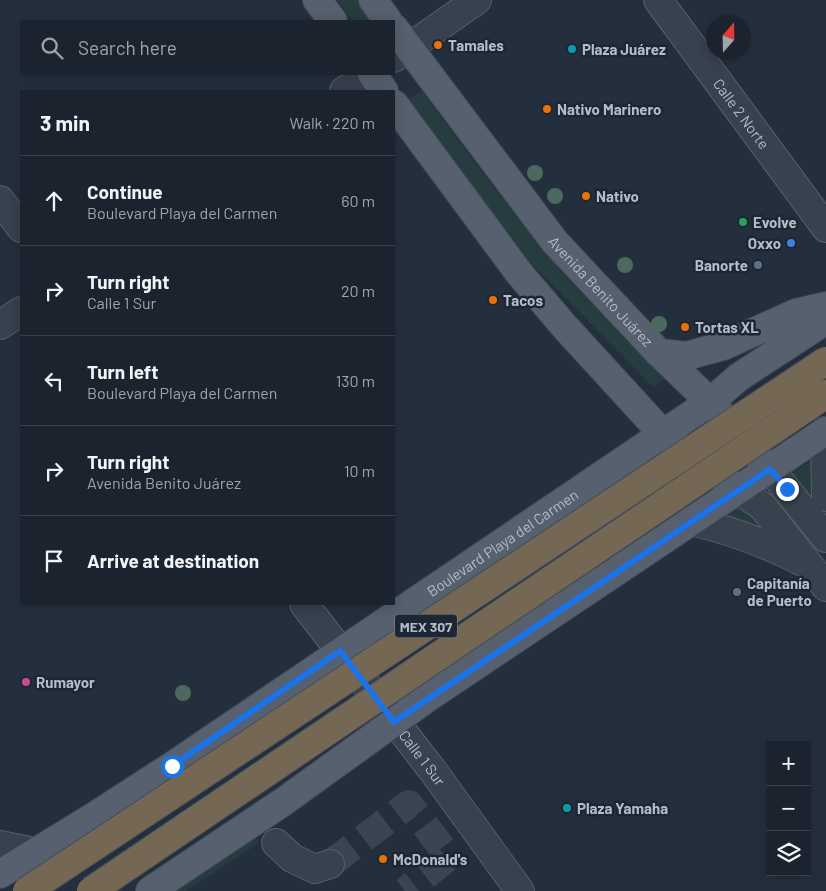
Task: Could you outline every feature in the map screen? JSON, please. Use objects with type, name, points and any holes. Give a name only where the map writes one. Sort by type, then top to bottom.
[{"type":"highway","name":"MEX 307","points":[[27,891],[826,362]]},
{"type":"highway","name":"MEX 307","points":[[91,891],[826,394]]},
{"type":"main road","points":[[318,0],[332,20]]},
{"type":"main road","points":[[372,0],[387,20]]},
{"type":"main road","name":"Avenida Benito Juárez","points":[[399,45],[555,242],[659,353],[710,402],[770,469]]},
{"type":"main road","points":[[372,75],[383,90]]},
{"type":"main road","points":[[395,105],[519,273],[641,412],[663,434],[739,490]]},
{"type":"main road","points":[[659,353],[687,356],[723,346],[796,313],[826,306]]},
{"type":"main road","name":"Boulevard Playa del Carmen","points":[[0,874],[90,820],[663,434],[710,402],[739,377],[826,320]]},
{"type":"main road","points":[[150,891],[283,802],[394,722],[826,431]]},
{"type":"main road","points":[[34,852],[34,868],[45,891]]},
{"type":"street","points":[[399,45],[477,0]]},
{"type":"street","name":"Calle 2 Norte","points":[[658,0],[826,228]]},
{"type":"street","points":[[346,90],[369,75]]},
{"type":"street","points":[[0,200],[20,227]]},
{"type":"street","points":[[0,325],[20,312]]},
{"type":"street","points":[[826,431],[826,497]]},
{"type":"street","name":"Avenida Benito Juárez","points":[[770,469],[826,538]]},
{"type":"street","points":[[739,490],[763,507],[826,587]]},
{"type":"street","points":[[691,521],[739,533],[772,546],[809,566]]},
{"type":"street","name":"Calle 1 Sur","points":[[305,605],[433,771],[520,891]]},
{"type":"street","points":[[276,843],[292,858],[316,869],[330,864]]},
{"type":"street","points":[[0,845],[34,852]]},
{"type":"green space","points":[[337,0],[359,0],[374,20],[352,20]]},
{"type":"green space","points":[[422,91],[480,170],[563,274],[665,378],[654,388],[531,263],[466,180],[409,99]]},
{"type":"green space","points":[[813,459],[814,505],[790,475]]},
{"type":"green space","points":[[771,495],[777,496],[826,560],[826,572],[772,501]]},
{"type":"green space","points":[[744,504],[771,534],[722,519]]},
{"type":"green space","points":[[254,836],[259,843],[186,891],[171,891]]},
{"type":"tunnel","points":[[330,864],[409,804],[449,857],[405,891]]},
{"type":"place","name":"Tamales","points":[[438,45]]},
{"type":"place","name":"Plaza Juárez","points":[[572,49]]},
{"type":"place","name":"Nativo Marinero","points":[[547,109]]},
{"type":"place","name":"Nativo","points":[[586,196]]},
{"type":"place","name":"Evolve","points":[[743,222]]},
{"type":"place","name":"Oxxo","points":[[791,243]]},
{"type":"place","name":"Banorte","points":[[758,265]]},
{"type":"place","name":"Tacos","points":[[493,300]]},
{"type":"place","name":"Tortas XL","points":[[685,327]]},
{"type":"place","name":"Capitanía de Puerto","points":[[737,592]]},
{"type":"place","name":"Rumayor","points":[[26,682]]},
{"type":"place","name":"Plaza Yamaha","points":[[567,808]]},
{"type":"place","name":"McDonald's","points":[[383,859]]},
{"type":"route","points":[[172,766],[340,651],[394,722],[770,469],[787,489]]}]
